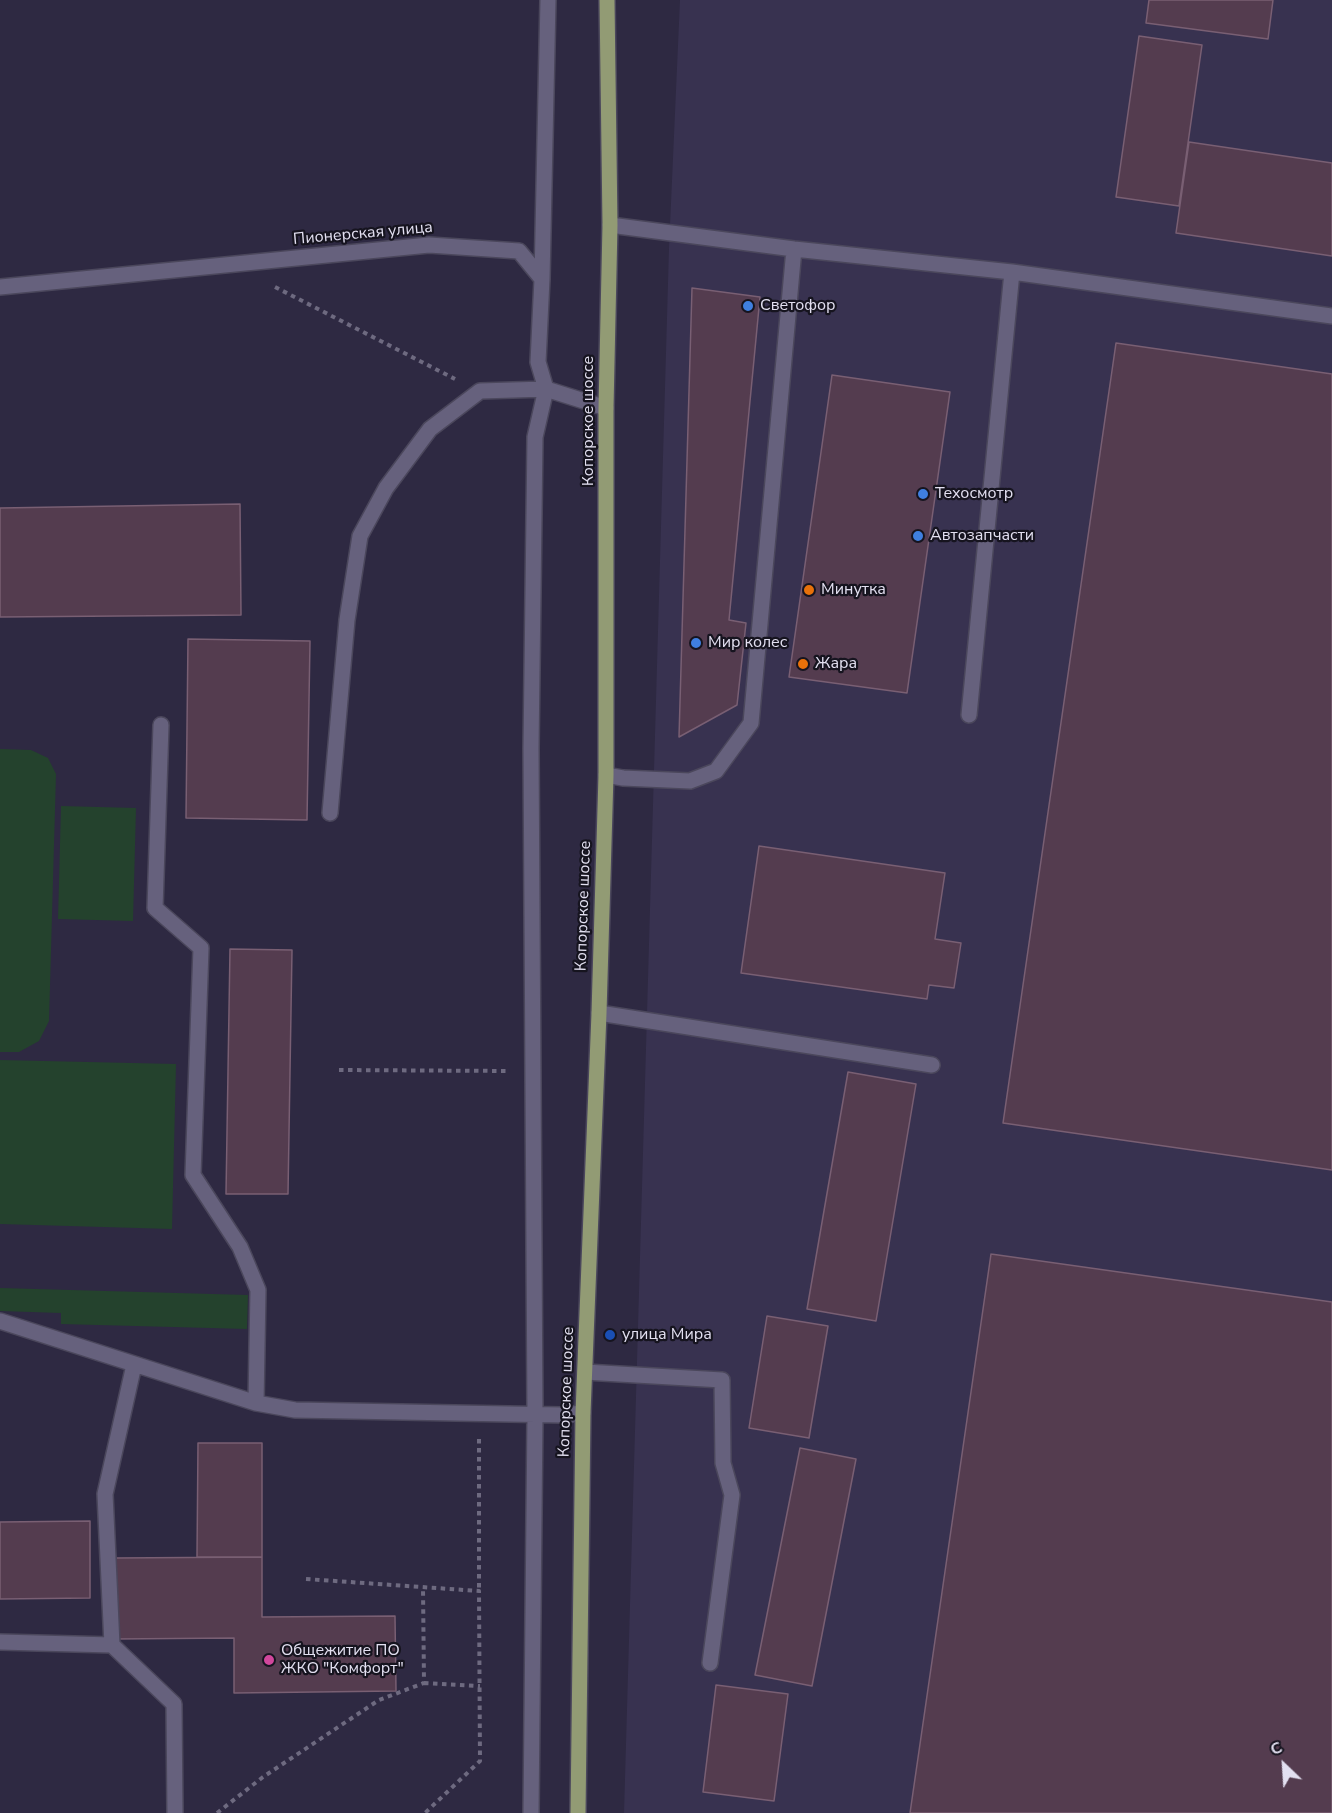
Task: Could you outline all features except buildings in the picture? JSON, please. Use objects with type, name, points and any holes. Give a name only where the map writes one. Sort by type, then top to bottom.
[{"type":"main road","name":"Копорское шоссе","points":[[578,1813],[585,1372],[606,775],[608,481],[606,408],[610,225],[607,0]]},
{"type":"street","points":[[531,1813],[535,1415],[531,748],[535,437],[546,389],[538,362],[548,0]]},
{"type":"street","points":[[610,225],[794,249],[1012,272],[1332,316]]},
{"type":"street","name":"Пионерская улица","points":[[0,287],[429,245],[519,251],[542,279]]},
{"type":"street","points":[[606,775],[690,781],[716,771],[751,723],[794,249]]},
{"type":"street","points":[[969,715],[1012,272]]},
{"type":"street","points":[[330,813],[347,620],[360,536],[386,488],[430,429],[480,391],[546,389],[606,408]]},
{"type":"street","points":[[161,724],[155,908],[201,948],[193,1175],[240,1247],[258,1290],[256,1403]]},
{"type":"street","points":[[599,1013],[932,1065]]},
{"type":"street","points":[[0,1321],[256,1403],[295,1410],[535,1415],[584,1413]]},
{"type":"street","points":[[112,1645],[105,1494],[134,1365]]},
{"type":"street","points":[[585,1372],[722,1380],[723,1463],[732,1495],[710,1663]]},
{"type":"street","points":[[0,1642],[112,1645],[174,1704],[176,1813]]},
{"type":"path","points":[[272,285],[480,391]]},
{"type":"path","points":[[339,1070],[533,1071]]},
{"type":"path","points":[[424,1813],[480,1761],[479,1414]]},
{"type":"path","points":[[306,1579],[479,1591]]},
{"type":"path","points":[[423,1588],[424,1683]]},
{"type":"path","points":[[217,1813],[263,1777],[379,1700],[424,1683],[480,1686]]},
{"type":"shaded area","points":[[680,0],[1332,0],[1332,1813],[624,1813],[669,248]]},
{"type":"green space","points":[[0,749],[31,750],[48,758],[56,774],[49,1021],[39,1041],[19,1052],[0,1052]]},
{"type":"green space","points":[[61,806],[136,808],[133,921],[58,919]]},
{"type":"green space","points":[[0,1060],[176,1064],[172,1229],[0,1224]]},
{"type":"green space","points":[[0,1288],[248,1295],[247,1329],[61,1324],[61,1313],[0,1311]]},
{"type":"place","name":"Светофор","points":[[748,306]]},
{"type":"place","name":"Техосмотр","points":[[923,494]]},
{"type":"place","name":"Автозапчасти","points":[[918,536]]},
{"type":"place","name":"Минутка","points":[[809,590]]},
{"type":"place","name":"Мир колес","points":[[696,643]]},
{"type":"place","name":"Жара","points":[[803,664]]},
{"type":"place","name":"улица Мира","points":[[610,1335]]},
{"type":"place","name":"Общежитие ПО ЖКО \"Комфорт\"","points":[[269,1660]]}]
